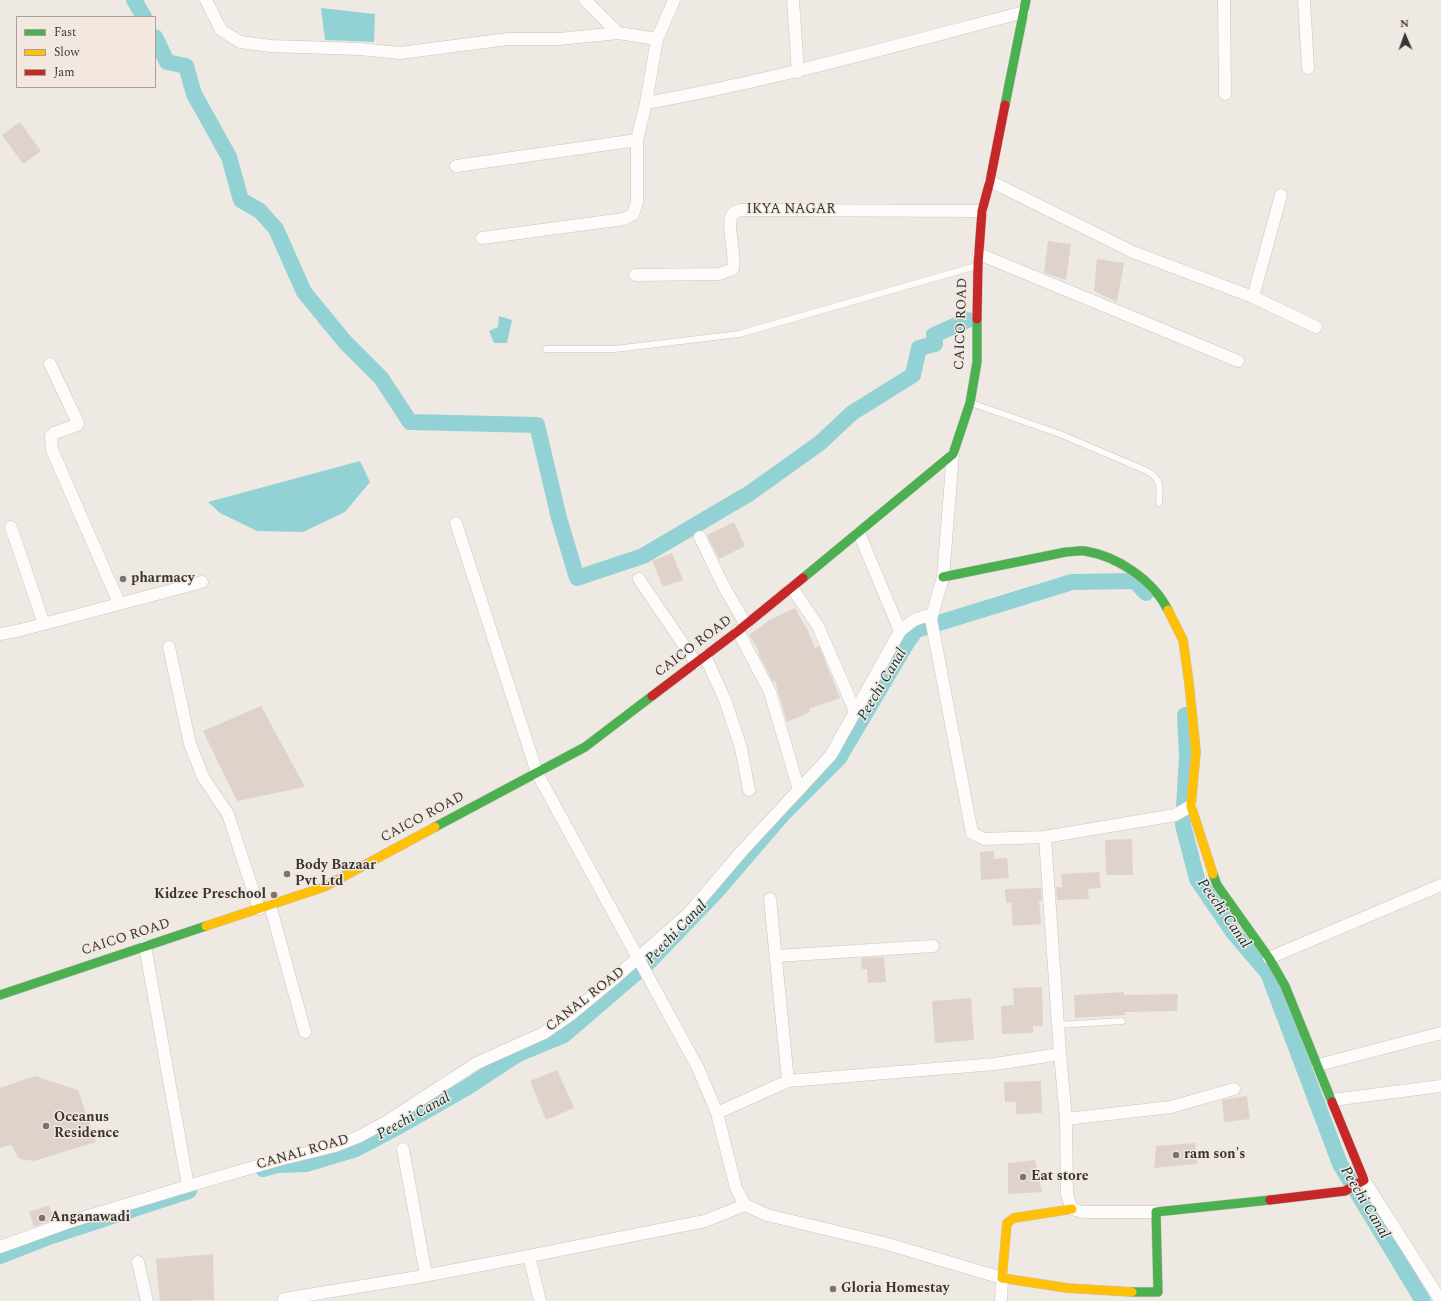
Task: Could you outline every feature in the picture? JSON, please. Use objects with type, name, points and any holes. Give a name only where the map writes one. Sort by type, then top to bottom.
[{"type":"street","points":[[206,0],[221,30],[240,42],[271,46],[359,49],[400,53],[508,39],[559,39],[618,33],[657,39]]},
{"type":"street","points":[[584,0],[618,33]]},
{"type":"street","points":[[482,238],[624,219],[633,214],[637,202],[636,140],[646,103],[657,39],[674,0]]},
{"type":"street","points":[[793,0],[798,72]]},
{"type":"street","name":"CAICO ROAD","points":[[0,995],[324,887],[586,747],[742,628],[953,454],[970,403],[977,362],[978,259],[982,210],[990,181],[1026,0]]},
{"type":"street","points":[[1224,0],[1225,94]]},
{"type":"street","points":[[1304,0],[1308,68]]},
{"type":"street","points":[[646,103],[708,92],[798,72],[1024,12]]},
{"type":"street","points":[[456,166],[636,140]]},
{"type":"street","points":[[990,181],[1133,252],[1253,297],[1316,327]]},
{"type":"street","points":[[1253,297],[1282,195]]},
{"type":"street","name":"IKYA NAGAR","points":[[635,275],[720,274],[733,269],[734,260],[730,222],[731,216],[740,210],[982,210]]},
{"type":"street","points":[[978,259],[1238,361]]},
{"type":"street","points":[[50,364],[78,423],[77,425],[54,433],[51,436],[52,450],[119,603]]},
{"type":"street","points":[[953,454],[943,577],[932,616],[934,635],[972,833],[984,839],[1045,837],[1175,815],[1191,806]]},
{"type":"street","points":[[456,523],[537,773],[647,978],[698,1068],[717,1113],[736,1188],[745,1205],[767,1214],[884,1243],[1002,1278],[1067,1288],[1158,1297],[1156,1212]]},
{"type":"street","points":[[11,527],[44,624]]},
{"type":"street","points":[[859,533],[900,631],[914,620],[932,616]]},
{"type":"street","points":[[700,537],[770,692],[799,790]]},
{"type":"street","points":[[943,577],[1066,552],[1084,551],[1113,559],[1140,577],[1163,600],[1183,640],[1196,752],[1191,806],[1217,885],[1269,958],[1285,986],[1332,1100],[1362,1182],[1441,1301]]},
{"type":"street","points":[[639,579],[700,660],[725,700],[742,748],[750,790]]},
{"type":"street","points":[[0,634],[44,624],[202,582]]},
{"type":"street","points":[[792,588],[818,626],[855,711]]},
{"type":"street","name":"CANAL ROAD","points":[[0,1247],[69,1222],[278,1160],[329,1148],[358,1137],[386,1122],[477,1064],[544,1033],[570,1015],[639,961],[689,913],[742,851],[831,755],[900,631]]},
{"type":"street","points":[[169,648],[190,744],[203,777],[228,814],[264,907],[306,1032]]},
{"type":"street","points":[[1045,837],[1066,1120],[1067,1195],[1072,1209]]},
{"type":"street","points":[[1269,958],[1441,885]]},
{"type":"street","points":[[770,899],[788,1081]]},
{"type":"street","points":[[146,946],[188,1186]]},
{"type":"street","points":[[776,956],[932,946]]},
{"type":"street","points":[[1318,1065],[1441,1033]]},
{"type":"street","points":[[717,1113],[788,1081],[995,1064],[1060,1054]]},
{"type":"street","points":[[1332,1100],[1441,1086]]},
{"type":"street","points":[[1066,1120],[1171,1107],[1234,1089]]},
{"type":"street","points":[[403,1149],[426,1275]]},
{"type":"street","points":[[1001,1301],[1007,1223],[1014,1218],[1072,1209],[1082,1212],[1156,1212],[1322,1195],[1345,1191],[1362,1182]]},
{"type":"street","points":[[281,1300],[529,1256],[705,1220],[745,1205]]},
{"type":"street","points":[[529,1256],[540,1301]]},
{"type":"street","points":[[138,1262],[147,1301]]},
{"type":"lane","points":[[546,349],[615,349],[739,334],[978,259]]},
{"type":"lane","points":[[970,403],[1060,434],[1147,471],[1156,477],[1160,487],[1159,503]]},
{"type":"lane","points":[[1058,1025],[1122,1021]]},
{"type":"water","points":[[321,8],[375,14],[374,42],[325,40]]},
{"type":"water","points":[[499,316],[512,320],[507,343],[494,343],[489,331],[498,327]]},
{"type":"water","points":[[360,461],[370,482],[345,512],[303,532],[257,531],[220,513],[208,502]]},
{"type":"building","points":[[20,122],[41,151],[23,164],[2,135]]},
{"type":"building","points":[[1048,241],[1071,244],[1066,280],[1044,273]]},
{"type":"building","points":[[1097,259],[1124,263],[1117,302],[1094,291]]},
{"type":"building","points":[[734,522],[745,546],[719,559],[707,535]]},
{"type":"building","points":[[672,553],[683,580],[663,587],[652,561]]},
{"type":"building","points":[[795,608],[808,631],[815,648],[819,646],[840,698],[809,709],[810,712],[787,722],[775,681],[773,682],[758,653],[760,653],[749,635],[770,620]]},
{"type":"building","points":[[261,706],[305,787],[237,801],[203,731]]},
{"type":"building","points":[[1132,839],[1133,875],[1106,875],[1105,840]]},
{"type":"building","points":[[994,851],[994,859],[1007,858],[1009,878],[981,880],[980,852]]},
{"type":"building","points":[[1099,872],[1101,888],[1088,889],[1089,899],[1057,900],[1056,887],[1062,887],[1061,874]]},
{"type":"building","points":[[1041,888],[1042,901],[1039,901],[1041,924],[1013,926],[1011,902],[1006,903],[1005,889]]},
{"type":"building","points":[[884,957],[886,982],[868,983],[867,969],[862,969],[861,958]]},
{"type":"building","points":[[1042,987],[1043,1026],[1033,1026],[1033,1033],[1002,1034],[1001,1006],[1014,1005],[1013,988]]},
{"type":"building","points":[[1124,992],[1124,995],[1178,994],[1177,1011],[1125,1012],[1125,1015],[1075,1018],[1074,995]]},
{"type":"building","points":[[971,998],[974,1040],[935,1043],[932,1001]]},
{"type":"building","points":[[557,1070],[574,1108],[546,1120],[530,1081]]},
{"type":"building","name":"Oceanus Residence","points":[[35,1076],[78,1090],[96,1142],[34,1161],[19,1159],[11,1145],[0,1148],[0,1088]]},
{"type":"building","points":[[1041,1081],[1042,1113],[1016,1114],[1016,1102],[1005,1102],[1004,1082]]},
{"type":"building","points":[[1247,1096],[1250,1119],[1224,1122],[1222,1100]]},
{"type":"building","name":"ram son's","points":[[1195,1143],[1197,1164],[1154,1168],[1156,1146]]},
{"type":"building","name":"Eat store","points":[[1035,1160],[1042,1192],[1008,1194],[1008,1163]]},
{"type":"building","name":"Anganawadi","points":[[49,1205],[54,1219],[34,1227],[29,1212]]},
{"type":"building","points":[[213,1254],[214,1300],[160,1301],[156,1259]]},
{"type":"waterway","points":[[134,0],[143,16]]},
{"type":"waterway","points":[[156,39],[167,62],[186,66],[194,94],[229,157],[241,200],[260,211],[276,229],[304,292],[345,342],[381,378],[410,422],[537,425],[559,518],[577,578],[643,556],[750,493],[820,443],[852,413],[913,375],[919,348],[935,344],[934,335],[968,320]]},
{"type":"waterway","name":"Peechi Canal","points":[[263,1169],[277,1165],[306,1164],[356,1149],[466,1088],[518,1054],[564,1035],[649,962],[716,892],[783,814],[839,758],[916,630],[1072,582],[1135,581],[1146,593]]},
{"type":"waterway","name":"Peechi Canal","points":[[1185,715],[1187,756],[1183,825],[1197,879],[1233,932],[1268,973],[1340,1164],[1423,1301]]},
{"type":"waterway","name":"Peechi Canal","points":[[0,1256],[46,1238],[189,1191]]},
{"type":"traffic: fast","points":[[1005,105],[1026,0]]},
{"type":"traffic: fast","points":[[803,578],[953,454],[970,403],[977,362],[977,319]]},
{"type":"traffic: fast","points":[[943,577],[1066,552],[1085,551],[1109,558],[1133,571],[1144,579],[1153,589],[1168,610]]},
{"type":"traffic: fast","points":[[435,827],[585,747],[652,696]]},
{"type":"traffic: fast","points":[[1213,874],[1217,885],[1269,958],[1285,986],[1332,1102]]},
{"type":"traffic: fast","points":[[0,995],[206,926]]},
{"type":"traffic: fast","points":[[1132,1292],[1158,1292],[1156,1212],[1270,1200]]},
{"type":"traffic: slow","points":[[1168,610],[1183,640],[1189,683],[1196,752],[1191,806],[1213,874]]},
{"type":"traffic: slow","points":[[206,926],[324,887],[435,827]]},
{"type":"traffic: slow","points":[[1072,1209],[1014,1218],[1007,1223],[1002,1278],[1067,1288],[1132,1292]]},
{"type":"traffic: jam","points":[[977,319],[978,265],[982,211],[990,181],[1005,105]]},
{"type":"traffic: jam","points":[[652,696],[738,631],[803,578]]},
{"type":"traffic: jam","points":[[1270,1200],[1345,1191],[1364,1180],[1332,1102]]},
{"type":"place","name":"pharmacy","points":[[123,579]]},
{"type":"place","name":"Body Bazaar Pvt Ltd","points":[[287,874]]},
{"type":"place","name":"Kidzee Preschool","points":[[274,895]]},
{"type":"place","name":"Oceanus Residence","points":[[46,1126]]},
{"type":"place","name":"ram son's","points":[[1176,1155]]},
{"type":"place","name":"Eat store","points":[[1023,1177]]},
{"type":"place","name":"Anganawadi","points":[[42,1218]]},
{"type":"place","name":"Gloria Homestay","points":[[833,1289]]}]
